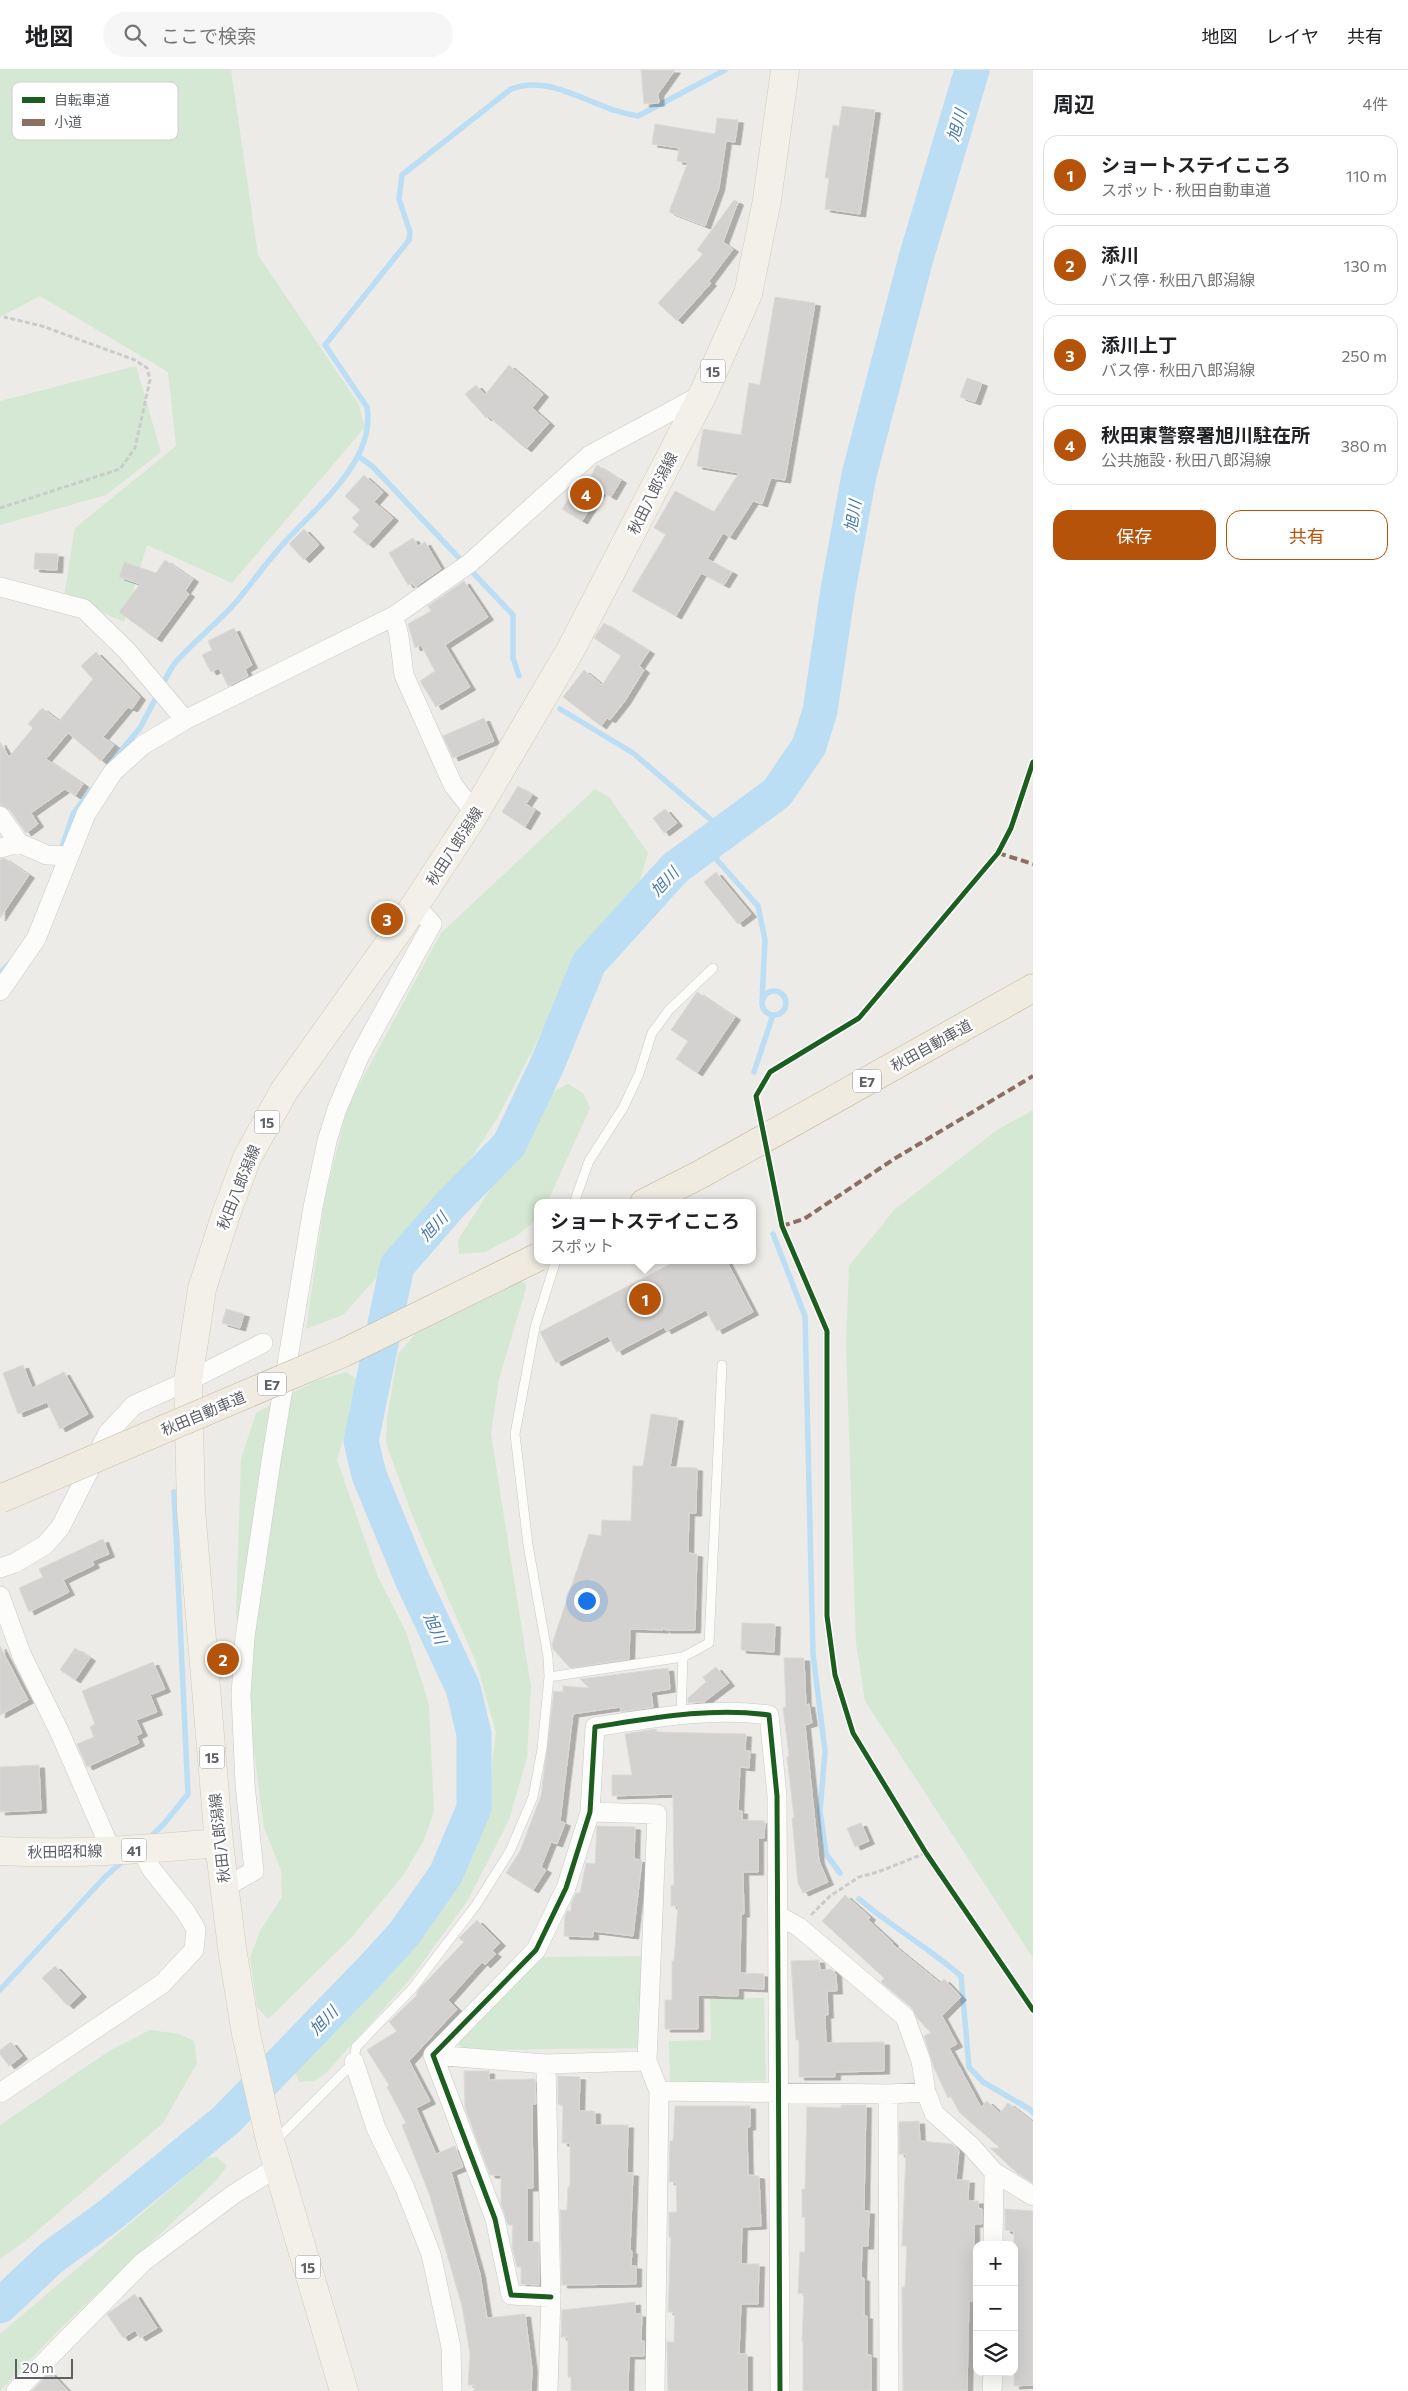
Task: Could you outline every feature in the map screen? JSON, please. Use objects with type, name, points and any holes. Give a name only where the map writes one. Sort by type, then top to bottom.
[{"type":"highway","name":"秋田自動車道","points":[[652,1199],[701,1174],[1033,988]]},
{"type":"highway","name":"秋田自動車道","points":[[0,1499],[343,1353],[534,1258]]},
{"type":"main road","name":"秋田八郎潟線","points":[[344,2391],[275,2155],[246,2034],[224,1888],[191,1509],[188,1381],[202,1289],[226,1214],[247,1158],[284,1092],[415,905],[475,813],[571,649],[704,394],[748,294],[767,200],[785,70]]},
{"type":"main road","name":"秋田昭和線","points":[[0,1851],[50,1853],[140,1850],[219,1843]]},
{"type":"street","points":[[0,991],[36,939],[61,856],[113,772],[143,745],[185,720],[394,616],[466,566],[590,455],[704,394]]},
{"type":"street","points":[[0,587],[84,609],[127,651],[185,720]]},
{"type":"street","points":[[394,616],[400,636],[404,675],[453,785],[475,813]]},
{"type":"street","points":[[0,816],[19,844]]},
{"type":"street","points":[[0,848],[19,844],[47,855],[61,856]]},
{"type":"street","points":[[224,1888],[254,1871],[245,1784],[242,1725],[241,1695],[245,1637],[272,1455],[313,1207],[336,1109],[360,1056],[432,924],[415,905]]},
{"type":"street","points":[[0,1568],[45,1545],[60,1528],[108,1433],[122,1415],[134,1405],[188,1381],[263,1343]]},
{"type":"street","points":[[0,1596],[22,1656],[60,1733],[111,1850]]},
{"type":"street","points":[[433,2054],[536,1950],[566,1888],[590,1812],[595,1728],[682,1714],[746,1712],[769,1715],[777,1796],[779,1916],[780,2391]]},
{"type":"street","points":[[590,1812],[657,1814],[647,2061],[659,2091],[655,2391]]},
{"type":"street","points":[[0,2093],[162,1984],[194,1950],[196,1929],[186,1911],[152,1870],[140,1850]]},
{"type":"street","points":[[779,1916],[798,1927],[905,2017],[921,2061],[926,2092],[934,2113],[971,2146],[994,2172],[1033,2196]]},
{"type":"street","points":[[433,2054],[546,2064],[647,2061]]},
{"type":"street","points":[[433,2054],[495,2219],[511,2295],[551,2297]]},
{"type":"street","points":[[354,2062],[376,2128],[404,2186],[431,2254],[451,2347],[452,2391]]},
{"type":"street","points":[[546,2064],[551,2297],[548,2391]]},
{"type":"street","points":[[659,2091],[888,2094],[926,2092]]},
{"type":"street","points":[[888,2094],[889,2391]]},
{"type":"street","points":[[16,2391],[143,2262],[234,2194],[275,2155]]},
{"type":"street","points":[[993,2241],[994,2172]]},
{"type":"street","points":[[992,2376],[992,2391]]},
{"type":"lane","points":[[575,1199],[589,1161],[623,1108],[639,1074],[652,1033],[669,1010],[713,968]]},
{"type":"lane","points":[[275,2155],[354,2062],[356,2046],[412,1989],[476,1905],[510,1851],[533,1796],[542,1749],[549,1677],[541,1611],[528,1545],[515,1434],[535,1327],[555,1264]]},
{"type":"lane","points":[[549,1677],[683,1657],[709,1643],[722,1365]]},
{"type":"lane","points":[[682,1714],[683,1657]]},
{"type":"path","points":[[0,508],[120,469],[135,448],[150,380],[147,368],[135,360],[42,326],[4,317]]},
{"type":"path","points":[[921,1845],[931,1862]]},
{"type":"path","points":[[798,1927],[830,1896],[859,1877],[878,1872],[926,1853]]},
{"type":"green space","points":[[0,70],[231,70],[258,255],[358,403],[365,427],[232,583],[147,545],[124,622],[64,596],[75,528],[176,446],[168,372],[40,296],[0,317]]},
{"type":"green space","points":[[136,366],[161,452],[106,495],[0,525],[0,401]]},
{"type":"green space","points":[[595,789],[609,797],[648,853],[637,890],[578,961],[498,1117],[474,1154],[394,1258],[343,1315],[306,1329],[325,1198],[348,1105],[441,933]]},
{"type":"green space","points":[[568,1084],[583,1093],[590,1108],[549,1199],[534,1199],[534,1222],[518,1235],[485,1252],[459,1254],[458,1240],[552,1092]]},
{"type":"green space","points":[[1033,1110],[1033,1958],[865,1701],[856,1643],[846,1344],[849,1266],[895,1209],[997,1130]]},
{"type":"green space","points":[[525,1282],[526,1288],[499,1379],[491,1434],[531,1687],[527,1757],[509,1820],[468,1900],[412,1977],[326,2073],[314,2081],[299,2082],[295,2072],[400,1954],[455,1876],[486,1811],[496,1732],[476,1662],[414,1520],[386,1443],[387,1417],[398,1354],[416,1333],[505,1283]]},
{"type":"green space","points":[[346,1372],[360,1381],[337,1460],[378,1577],[406,1632],[429,1705],[434,1811],[424,1840],[404,1874],[352,1937],[268,2019],[257,2007],[250,1958],[260,1931],[282,1897],[281,1870],[264,1828],[236,1612],[241,1459],[256,1413],[315,1381]]},
{"type":"green space","points":[[645,1956],[642,2048],[464,2050],[459,2045],[458,2035],[538,1957]]},
{"type":"green space","points":[[764,1998],[766,2081],[670,2083],[669,2041],[711,2040],[710,1999]]},
{"type":"green space","points":[[150,2030],[179,2034],[194,2041],[197,2063],[163,2123],[24,2242],[0,2259],[0,2125],[109,2051]]},
{"type":"green space","points":[[217,2157],[227,2166],[218,2179],[61,2328],[0,2391],[0,2334],[207,2158]]},
{"type":"building","points":[[641,70],[675,70],[658,94],[659,103],[644,104]]},
{"type":"building","points":[[842,106],[875,110],[860,214],[825,209],[829,178],[825,178],[833,125],[839,126]]},
{"type":"building","points":[[717,118],[738,120],[735,142],[726,141],[719,188],[705,226],[669,212],[688,162],[677,161],[679,148],[652,144],[655,124],[715,134]]},
{"type":"building","points":[[734,200],[738,202],[723,242],[733,249],[709,281],[711,283],[677,321],[658,303],[703,254],[697,250]]},
{"type":"building","points":[[775,297],[815,303],[785,480],[771,478],[762,504],[753,501],[730,537],[723,533],[707,559],[732,572],[724,585],[701,573],[676,616],[632,591],[666,534],[654,528],[675,491],[714,512],[739,473],[697,466],[703,429],[741,435],[749,383],[760,385]]},
{"type":"building","points":[[509,365],[543,394],[532,408],[549,423],[526,449],[488,416],[486,418],[465,394],[476,385],[485,395]]},
{"type":"building","points":[[967,378],[982,383],[975,402],[960,397]]},
{"type":"building","points":[[597,465],[621,480],[611,497],[601,491],[582,521],[562,509],[584,476],[589,479]]},
{"type":"building","points":[[364,475],[383,492],[374,502],[393,518],[368,545],[353,532],[359,525],[352,518],[360,510],[345,496]]},
{"type":"building","points":[[304,529],[319,545],[304,560],[289,544]]},
{"type":"building","points":[[413,538],[418,546],[425,542],[441,569],[415,587],[412,583],[408,585],[389,553]]},
{"type":"building","points":[[35,553],[58,554],[57,570],[34,569]]},
{"type":"building","points":[[165,560],[193,579],[185,591],[189,594],[156,639],[119,612],[140,584],[119,577],[124,562],[156,573]]},
{"type":"building","points":[[464,581],[488,617],[445,645],[470,687],[436,707],[420,681],[435,671],[421,645],[415,648],[408,624],[431,611],[428,606]]},
{"type":"building","points":[[604,623],[649,651],[639,666],[644,670],[625,701],[610,720],[607,718],[601,726],[563,697],[584,670],[602,685],[621,656],[594,638]]},
{"type":"building","points":[[234,628],[252,665],[245,669],[248,676],[228,686],[219,668],[211,672],[202,655],[212,650],[208,641]]},
{"type":"building","points":[[96,652],[140,697],[132,709],[128,707],[103,737],[114,745],[101,761],[68,733],[46,759],[83,784],[75,796],[65,789],[31,813],[38,824],[26,833],[9,809],[0,805],[0,742],[9,757],[33,728],[28,724],[42,708],[59,721],[93,679],[81,666]]},
{"type":"building","points":[[484,718],[494,741],[453,758],[443,736]]},
{"type":"building","points":[[518,786],[532,795],[526,804],[535,810],[525,827],[502,812]]},
{"type":"building","points":[[665,809],[677,823],[664,833],[653,818]]},
{"type":"building","points":[[4,858],[29,875],[0,918],[0,859]]},
{"type":"building","points":[[716,872],[751,914],[738,924],[704,882]]},
{"type":"building","points":[[697,992],[735,1017],[697,1073],[676,1059],[688,1041],[671,1030]]},
{"type":"building","points":[[670,1264],[728,1264],[753,1312],[717,1331],[706,1310],[666,1331],[664,1327],[617,1352],[608,1336],[556,1363],[540,1332]]},
{"type":"building","points":[[226,1309],[244,1314],[240,1328],[222,1323]]},
{"type":"building","points":[[23,1365],[32,1388],[64,1372],[88,1414],[60,1429],[47,1402],[18,1414],[3,1373]]},
{"type":"building","points":[[651,1414],[678,1418],[670,1467],[697,1468],[696,1513],[689,1513],[688,1553],[697,1554],[695,1630],[665,1630],[663,1627],[663,1630],[630,1629],[629,1659],[570,1668],[553,1649],[552,1644],[589,1534],[601,1536],[602,1520],[631,1521],[633,1466],[643,1466]]},
{"type":"building","points":[[103,1539],[109,1554],[92,1561],[94,1565],[63,1580],[69,1592],[29,1612],[19,1588],[43,1577],[39,1569]]},
{"type":"building","points":[[742,1623],[775,1624],[774,1652],[741,1650]]},
{"type":"building","points":[[0,1646],[28,1700],[0,1715]]},
{"type":"building","points":[[75,1648],[90,1658],[75,1680],[60,1670]]},
{"type":"building","points":[[784,1658],[804,1658],[806,1705],[809,1704],[812,1723],[805,1725],[819,1861],[828,1882],[803,1893],[798,1883],[792,1818],[794,1818],[787,1757],[789,1756],[783,1708],[786,1707]]},
{"type":"building","points":[[153,1662],[165,1689],[150,1695],[157,1712],[136,1720],[142,1733],[136,1736],[139,1743],[87,1767],[77,1744],[94,1737],[90,1727],[95,1724],[82,1691]]},
{"type":"building","points":[[716,1667],[729,1683],[704,1702],[688,1703],[688,1698],[706,1682],[703,1677]]},
{"type":"building","points":[[668,1668],[670,1689],[651,1692],[653,1707],[621,1712],[620,1707],[573,1714],[560,1821],[565,1823],[557,1844],[551,1842],[541,1867],[546,1870],[533,1890],[506,1873],[520,1851],[541,1796],[554,1691],[563,1692],[563,1686],[589,1688],[580,1679]]},
{"type":"building","points":[[656,1729],[657,1732],[746,1734],[745,1751],[750,1751],[749,1768],[740,1767],[738,1811],[742,1811],[742,1820],[765,1821],[764,1838],[758,1838],[758,1872],[743,1872],[744,1914],[741,1914],[740,1973],[764,1974],[764,1989],[738,1988],[738,1996],[698,1995],[698,2029],[665,2029],[665,2000],[672,2000],[672,1961],[674,1961],[678,1906],[671,1906],[671,1885],[674,1885],[673,1794],[612,1796],[612,1775],[632,1775],[625,1734]]},
{"type":"building","points":[[39,1765],[41,1810],[0,1812],[0,1767]]},
{"type":"building","points":[[861,1823],[869,1841],[855,1847],[847,1828]]},
{"type":"building","points":[[597,1826],[635,1827],[634,1859],[642,1860],[633,1936],[593,1931],[593,1937],[564,1936],[565,1916],[567,1911],[571,1911],[571,1903],[576,1893],[580,1893],[586,1863],[595,1864]]},
{"type":"building","points":[[845,1895],[870,1917],[868,1920],[892,1944],[940,1983],[944,1979],[961,1997],[942,2016],[957,2044],[949,2048],[981,2107],[987,2101],[1000,2113],[1008,2103],[1033,2122],[1033,2183],[1017,2173],[990,2148],[1000,2148],[959,2112],[951,2096],[948,2098],[934,2068],[924,2036],[931,2033],[917,2018],[912,2008],[881,1982],[884,1978],[822,1921]]},
{"type":"building","points":[[477,1920],[500,1943],[492,1951],[496,1954],[485,1965],[482,1962],[448,2000],[457,2009],[409,2061],[430,2101],[416,2108],[436,2154],[455,2146],[463,2167],[451,2172],[480,2274],[487,2318],[525,2314],[532,2369],[531,2391],[474,2391],[475,2385],[468,2385],[470,2354],[462,2306],[430,2196],[402,2125],[406,2123],[387,2087],[389,2085],[367,2050],[397,2031],[389,2022],[417,1995],[420,1988],[464,1942],[459,1938]]},
{"type":"building","points":[[819,1960],[820,1970],[831,1969],[836,1974],[837,1991],[827,1991],[828,2015],[825,2015],[826,2043],[884,2042],[884,2071],[835,2072],[835,2077],[799,2077],[799,2040],[796,2040],[791,1961]]},
{"type":"building","points":[[55,1966],[81,1994],[68,2006],[42,1978]]},
{"type":"building","points":[[11,2042],[22,2056],[9,2066],[0,2054],[0,2050]]},
{"type":"building","points":[[464,2071],[489,2071],[489,2080],[535,2079],[536,2104],[532,2104],[533,2188],[527,2188],[527,2242],[539,2242],[539,2285],[521,2284],[521,2267],[517,2267],[512,2247],[513,2225],[508,2225],[501,2203],[501,2175],[490,2175],[465,2108]]},
{"type":"building","points":[[558,2076],[580,2077],[579,2111],[595,2111],[595,2125],[628,2125],[627,2173],[633,2173],[630,2251],[632,2251],[631,2266],[636,2266],[636,2284],[562,2285],[560,2210],[567,2210],[568,2187],[570,2187],[570,2143],[562,2143],[563,2106],[558,2104]]},
{"type":"building","points":[[841,2105],[866,2105],[864,2211],[869,2211],[868,2246],[862,2246],[861,2278],[864,2278],[864,2316],[867,2316],[867,2355],[871,2355],[871,2391],[803,2391],[802,2342],[804,2294],[798,2293],[800,2252],[805,2252],[805,2217],[802,2217],[802,2189],[805,2189],[807,2107],[841,2108]]},
{"type":"building","points":[[675,2106],[750,2106],[750,2127],[747,2127],[748,2175],[759,2176],[761,2226],[742,2227],[741,2264],[759,2264],[758,2304],[741,2304],[739,2354],[747,2354],[747,2391],[668,2391],[667,2342],[674,2342],[675,2312],[668,2312],[671,2237],[669,2237],[669,2212],[677,2212],[676,2182],[669,2182],[670,2141],[673,2141]]},
{"type":"building","points":[[919,2121],[920,2141],[952,2144],[959,2150],[956,2180],[969,2180],[968,2201],[979,2201],[978,2208],[982,2209],[982,2224],[974,2224],[973,2301],[969,2301],[967,2391],[903,2391],[902,2287],[905,2287],[907,2246],[902,2246],[906,2154],[899,2154],[899,2122]]},
{"type":"building","points":[[1005,2209],[1033,2211],[1033,2385],[1014,2386],[1014,2376],[1018,2376],[1018,2241],[1014,2241],[1014,2231],[1005,2230]]},
{"type":"building","points":[[135,2294],[157,2328],[140,2338],[135,2330],[123,2338],[107,2314]]},
{"type":"building","points":[[635,2302],[635,2314],[642,2314],[641,2341],[644,2341],[644,2356],[629,2356],[628,2391],[571,2391],[571,2377],[568,2377],[568,2337],[561,2337],[562,2310]]},
{"type":"building","points":[[50,2372],[68,2391],[32,2391]]},
{"type":"waterway","points":[[162,686],[175,663],[230,609],[279,549],[327,498],[353,464],[362,446],[367,427],[367,407],[325,345],[409,240],[410,232],[399,199],[402,175],[511,89],[523,86],[548,86],[615,111],[638,116],[725,70]]},
{"type":"waterway","name":"旭川","points":[[0,2306],[51,2258],[110,2215],[226,2120],[404,1934],[446,1874],[474,1808],[474,1734],[463,1688],[412,1579],[369,1475],[361,1441],[397,1266],[450,1205],[509,1145],[547,1065],[589,963],[675,868],[777,793],[809,746],[820,711],[838,590],[859,475],[916,258],[972,70]]},
{"type":"waterway","points":[[358,456],[372,466],[513,615],[513,658],[519,676]]},
{"type":"waterway","points":[[108,766],[140,728],[158,694]]},
{"type":"waterway","points":[[560,709],[633,753],[724,831]]},
{"type":"waterway","points":[[60,853],[73,814],[91,790]]},
{"type":"waterway","points":[[712,840],[717,860],[758,906],[765,940],[762,1002]]},
{"type":"waterway","points":[[0,973],[10,963]]},
{"type":"waterway","points":[[774,991],[783,994],[786,1003],[783,1012],[774,1015],[765,1012],[762,1003],[765,994],[774,991]]},
{"type":"waterway","points":[[754,1072],[773,1015]]},
{"type":"waterway","points":[[773,1234],[805,1316],[813,1654],[825,1751],[820,1811],[826,1854],[840,1873]]},
{"type":"waterway","points":[[148,1839],[163,1825],[188,1794],[174,1492]]},
{"type":"waterway","points":[[0,1990],[105,1877],[124,1860]]},
{"type":"waterway","points":[[859,1899],[961,1976],[969,2067],[983,2082],[1033,2113]]},
{"type":"marked path","points":[[998,853],[1033,864]]},
{"type":"marked path","points":[[782,1226],[804,1219],[894,1159],[1033,1076]]},
{"type":"cycle path","points":[[1033,762],[1011,828],[998,853],[859,1018],[770,1072],[756,1096],[782,1226],[827,1331],[827,1616],[835,1675],[853,1733],[926,1853],[1033,2010]]},
{"type":"cycle path","points":[[551,2297],[511,2295],[495,2219],[433,2055],[536,1950],[566,1888],[590,1812],[595,1727],[660,1717],[704,1713],[726,1712],[769,1715],[777,1796],[780,2391]]},
{"type":"place","name":"秋田東警察署旭川駐在所","points":[[586,494]]},
{"type":"place","name":"添川上丁","points":[[387,919]]},
{"type":"place","name":"ショートステイこころ","points":[[645,1299]]},
{"type":"place","name":"添川","points":[[223,1659]]}]
